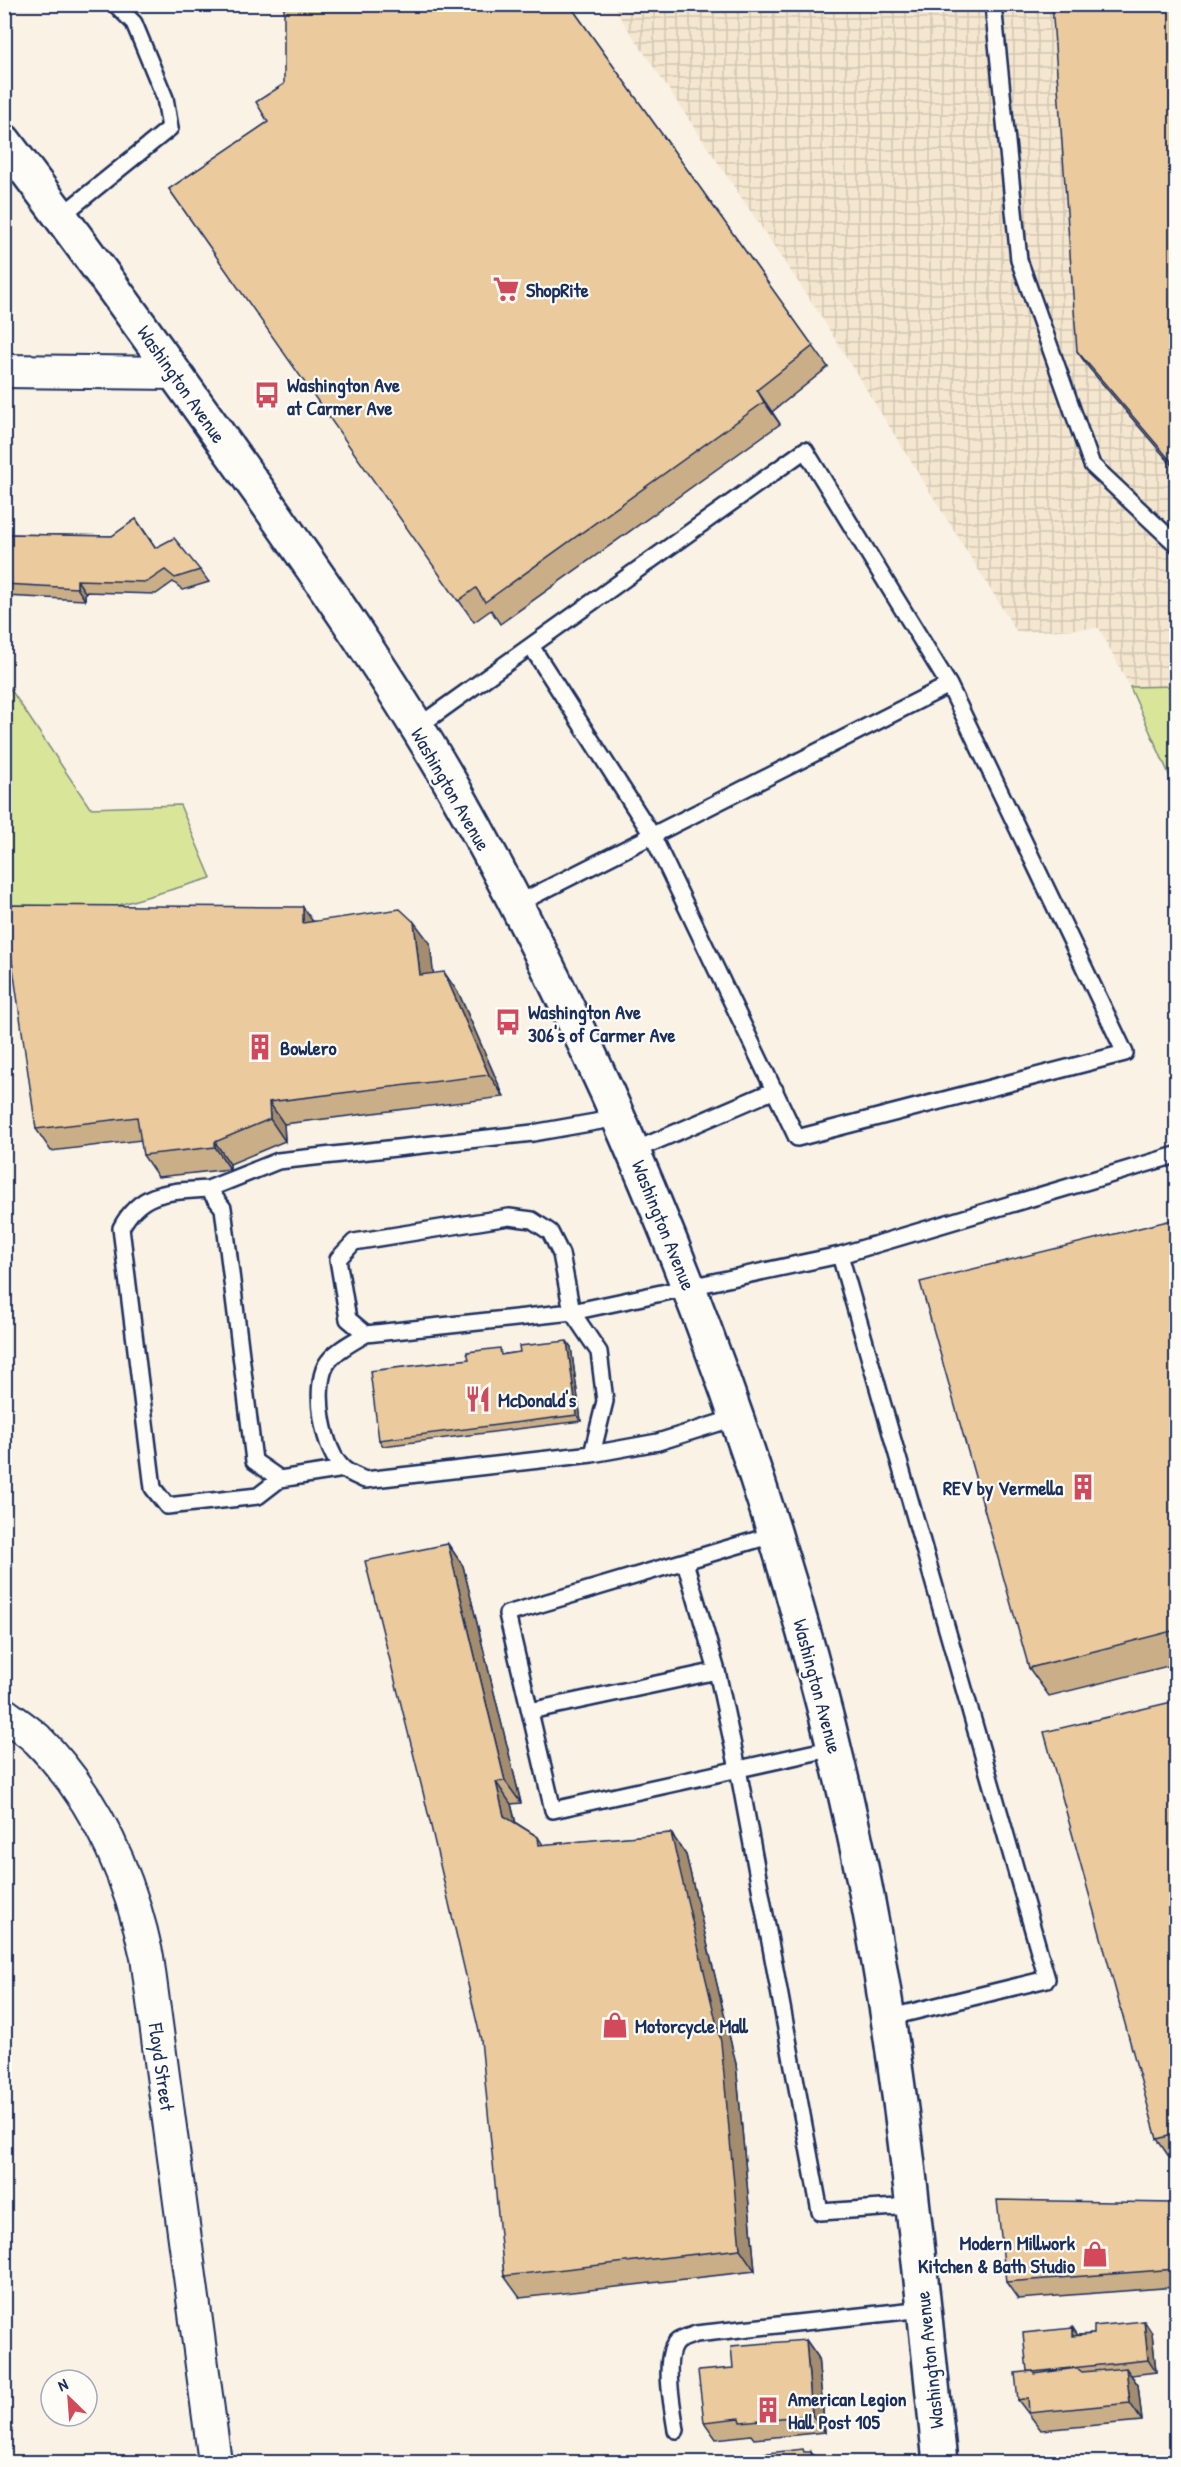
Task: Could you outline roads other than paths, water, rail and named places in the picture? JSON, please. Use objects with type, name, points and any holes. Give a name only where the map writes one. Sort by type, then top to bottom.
[{"type":"main road","name":"Washington Avenue","points":[[4,141],[175,373],[297,547],[448,778],[517,904],[633,1151],[690,1288],[738,1417],[776,1534],[821,1694],[854,1834],[902,2116],[940,2463]]},
{"type":"street","points":[[4,372],[175,373]]},
{"type":"street","name":"Floyd Street","points":[[4,1714],[37,1739],[79,1789],[110,1843],[140,1922],[147,1957],[215,2463]]},
{"type":"lane","points":[[61,216],[170,128],[165,98],[134,23],[115,4]]},
{"type":"lane","points":[[993,4],[1019,260],[1092,465],[1176,544]]},
{"type":"lane","points":[[416,728],[805,450],[949,685],[1125,1053],[797,1138],[652,835],[531,646]]},
{"type":"lane","points":[[517,904],[949,685]]},
{"type":"lane","points":[[633,1151],[774,1090]]},
{"type":"lane","points":[[344,1469],[280,1479],[258,1496],[167,1506],[153,1488],[121,1228],[129,1213],[147,1198],[166,1192],[208,1189],[278,1161],[533,1133],[618,1118]]},
{"type":"lane","points":[[738,1417],[658,1442],[592,1455],[365,1480],[344,1469],[328,1446],[320,1385],[326,1365],[341,1350],[366,1334],[572,1312],[840,1255],[1176,1155]]},
{"type":"lane","points":[[208,1189],[223,1209],[254,1461],[280,1479]]},
{"type":"lane","points":[[366,1334],[348,1319],[338,1259],[354,1242],[509,1217],[532,1220],[550,1232],[561,1254],[572,1312],[599,1352],[605,1401],[592,1455]]},
{"type":"lane","points":[[840,1255],[1047,1979],[887,2018]]},
{"type":"lane","points":[[776,1534],[507,1614],[554,1810],[834,1748]]},
{"type":"lane","points":[[685,1562],[717,1671],[738,1769],[820,2212],[913,2205]]},
{"type":"lane","points":[[530,1711],[717,1671]]},
{"type":"lane","points":[[676,2430],[669,2374],[671,2352],[678,2341],[696,2334],[924,2309]]},
{"type":"place","name":"ShopRite","points":[[506,289]]},
{"type":"place","name":"Washington Ave at Carmer Ave","points":[[267,395]]},
{"type":"place","name":"Washington Ave 306's of Carmer Ave","points":[[508,1022]]},
{"type":"place","name":"Bowlero","points":[[260,1047]]},
{"type":"place","name":"McDonald's","points":[[478,1399]]},
{"type":"place","name":"REV by Vermella","points":[[1083,1487]]},
{"type":"place","name":"Motorcycle Mall","points":[[615,2025]]},
{"type":"place","name":"Modern Millwork Kitchen & Bath Studio","points":[[1095,2254]]},
{"type":"place","name":"American Legion Hall Post 105","points":[[768,2410]]}]
